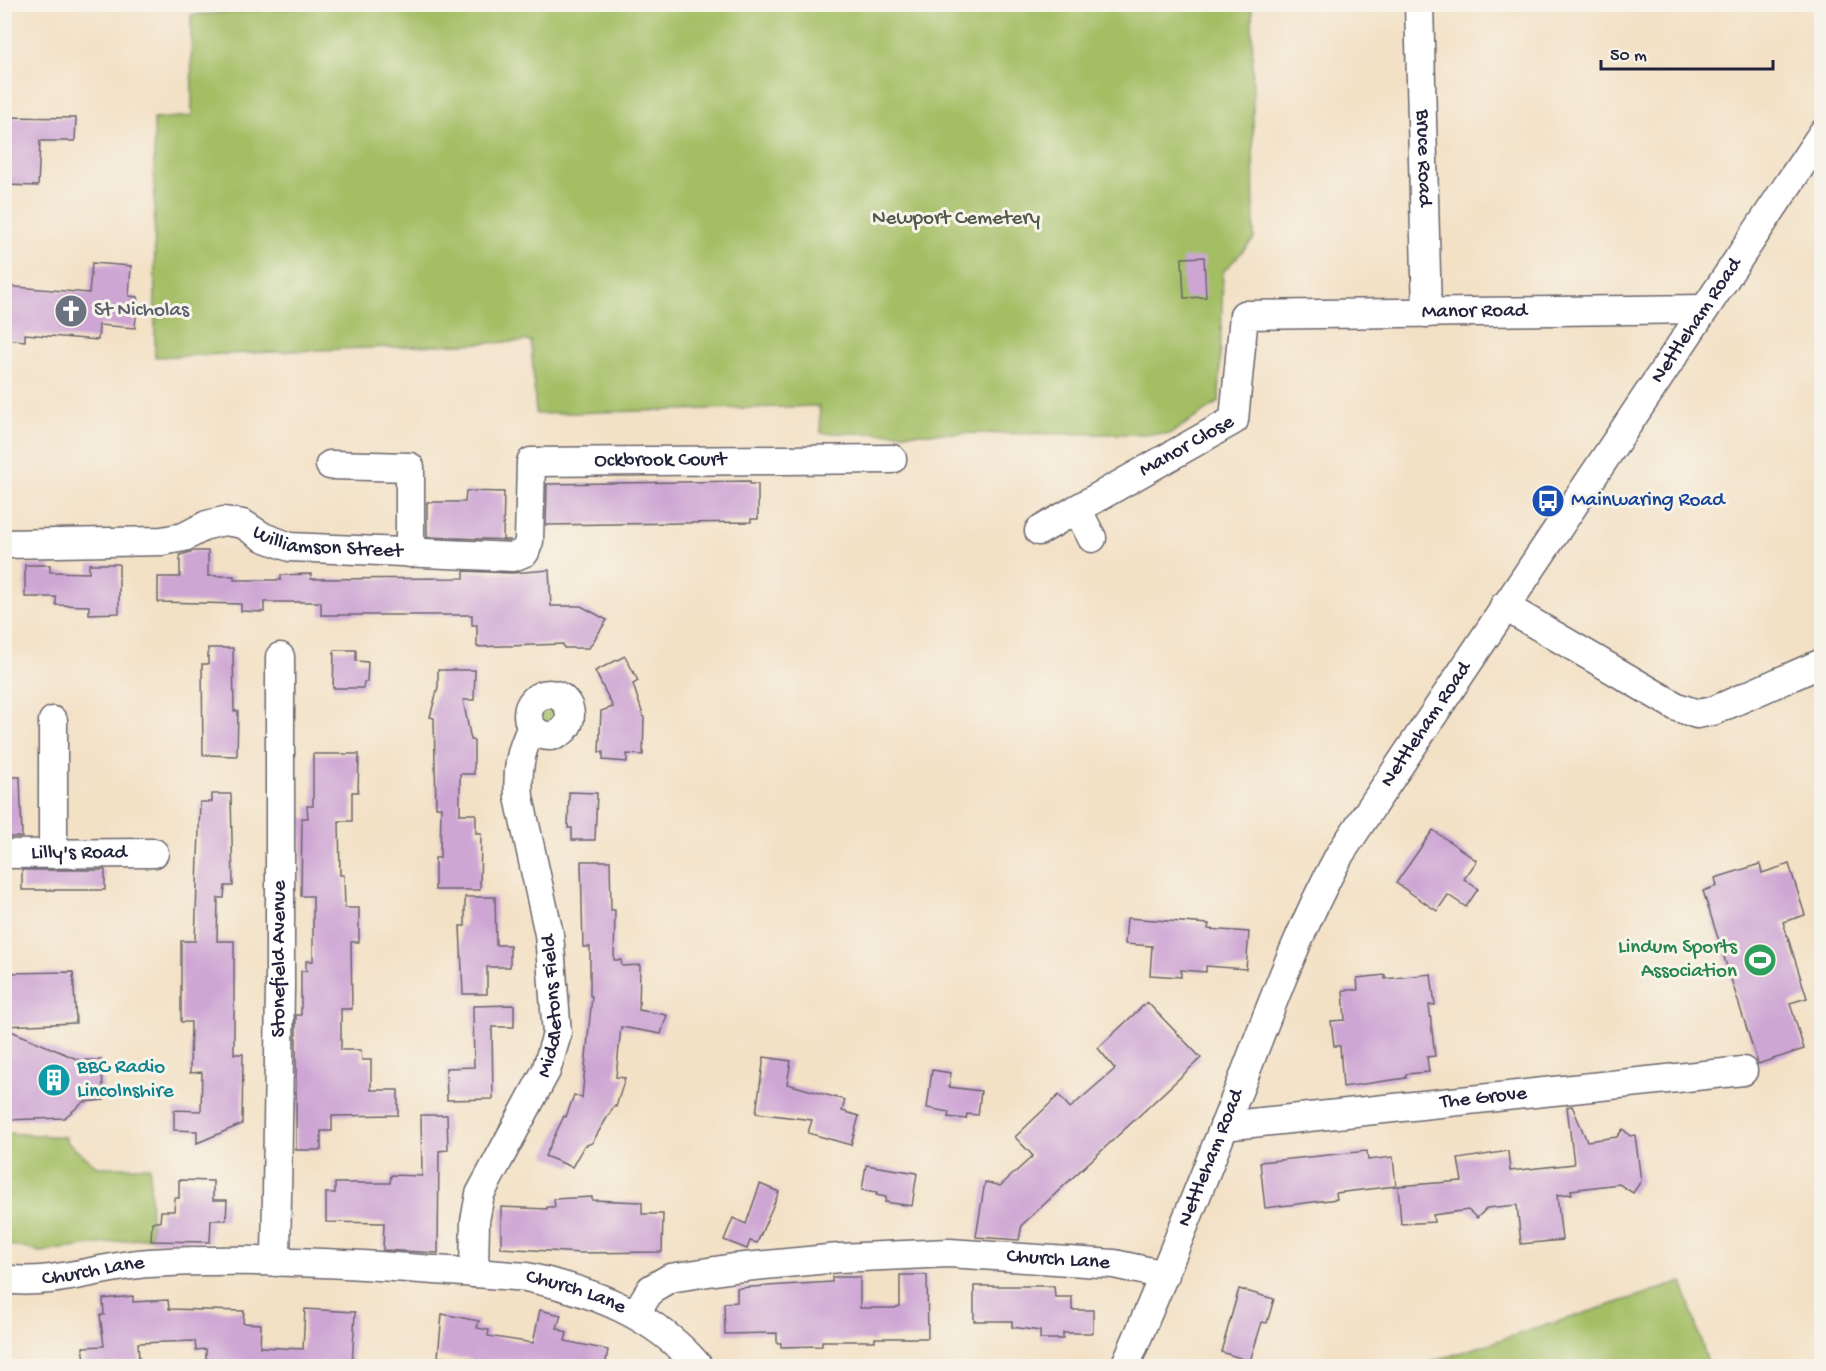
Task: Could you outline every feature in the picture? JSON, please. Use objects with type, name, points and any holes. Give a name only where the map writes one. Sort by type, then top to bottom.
[{"type":"street","name":"Bruce Road","points":[[1419,4],[1427,312]]},
{"type":"street","name":"Nettleham Road","points":[[1125,1366],[1165,1275],[1309,917],[1340,854],[1821,134]]},
{"type":"street","name":"Manor Road","points":[[1244,315],[1704,309]]},
{"type":"street","name":"Manor Close","points":[[1077,509],[1234,420],[1244,315]]},
{"type":"street","name":"Ockbrook Court","points":[[513,557],[525,552],[529,541],[531,462],[892,459]]},
{"type":"street","points":[[330,465],[410,467],[410,553]]},
{"type":"street","points":[[1039,531],[1077,509],[1092,538]]},
{"type":"street","name":"Williamson Street","points":[[4,544],[162,541],[184,537],[207,525],[224,520],[243,524],[263,537],[290,547],[513,557]]},
{"type":"street","points":[[1504,606],[1677,707],[1697,714],[1713,711],[1821,663]]},
{"type":"street","name":"Stonefield Avenue","points":[[276,1262],[280,657]]},
{"type":"street","points":[[53,721],[53,854]]},
{"type":"street","name":"Middletons Field","points":[[474,1273],[475,1221],[480,1194],[546,1071],[557,1034],[549,934],[519,797],[517,774],[522,747],[532,727]]},
{"type":"street","name":"Lilly's Road","points":[[4,854],[154,853]]},
{"type":"street","name":"The Grove","points":[[1224,1126],[1743,1071]]},
{"type":"street","name":"Church Lane","points":[[4,1279],[42,1280],[148,1263],[276,1262],[526,1277],[567,1285],[636,1313],[651,1289],[670,1278],[734,1268],[839,1258],[949,1253],[1114,1264],[1165,1275]]},
{"type":"street","points":[[636,1313],[672,1339],[698,1366]]},
{"type":"green space","name":"Newport Cemetery","points":[[363,4],[1252,5],[1254,239],[1223,272],[1219,402],[1170,434],[821,433],[819,406],[536,414],[531,341],[155,357],[154,119],[192,116],[191,15]]},
{"type":"green space","points":[[550,700],[556,701],[564,709],[564,721],[556,729],[550,730],[544,729],[536,721],[535,715],[536,709],[544,701]]},
{"type":"green space","points":[[4,1133],[66,1137],[66,1141],[98,1167],[150,1167],[151,1237],[41,1252],[5,1244]]},
{"type":"green space","points":[[1682,1282],[1709,1366],[1417,1366],[1453,1355]]},
{"type":"building","points":[[4,117],[76,118],[75,141],[40,141],[38,186],[4,185]]},
{"type":"building","points":[[1204,257],[1206,297],[1184,298],[1182,258]]},
{"type":"building","name":"St Nicholas","points":[[92,263],[131,266],[129,296],[138,297],[135,328],[99,325],[98,340],[25,334],[25,341],[4,339],[4,286],[89,293]]},
{"type":"building","points":[[750,481],[750,484],[758,484],[758,519],[751,519],[751,522],[546,525],[547,484]]},
{"type":"building","points":[[466,491],[504,492],[503,540],[427,537],[427,502],[465,502]]},
{"type":"building","points":[[194,551],[208,551],[208,576],[234,576],[234,580],[281,580],[281,575],[311,574],[311,579],[464,578],[464,571],[512,573],[549,570],[551,606],[581,606],[607,620],[589,648],[564,648],[563,644],[477,647],[477,625],[472,625],[472,615],[321,615],[321,602],[264,602],[264,612],[241,611],[241,604],[158,602],[158,577],[180,577],[180,555]]},
{"type":"building","points":[[89,564],[119,564],[119,613],[89,614],[89,606],[56,605],[56,597],[25,597],[25,565],[50,565],[50,572],[89,573]]},
{"type":"building","points":[[208,648],[233,648],[234,711],[238,711],[237,756],[203,755],[202,664],[208,664]]},
{"type":"building","points":[[334,650],[356,650],[356,661],[368,662],[367,682],[364,682],[363,688],[333,688]]},
{"type":"building","points":[[625,656],[638,681],[633,684],[644,718],[643,755],[627,754],[627,762],[603,760],[603,752],[599,752],[601,711],[613,707],[595,671]]},
{"type":"building","points":[[438,670],[475,670],[474,700],[463,700],[471,740],[474,741],[474,774],[460,774],[460,814],[476,814],[476,833],[481,833],[480,890],[435,890],[435,858],[440,858],[441,807],[436,807],[434,718],[430,717],[438,687]]},
{"type":"building","points":[[313,754],[359,754],[358,792],[352,792],[352,821],[339,821],[340,875],[344,875],[345,908],[359,908],[359,942],[351,942],[352,1009],[341,1009],[341,1050],[361,1050],[362,1060],[371,1060],[371,1090],[398,1090],[398,1115],[332,1116],[332,1131],[321,1131],[321,1150],[296,1150],[296,1015],[301,1015],[301,971],[306,971],[306,961],[313,961],[313,896],[301,896],[302,818],[308,818],[307,806],[313,806]]},
{"type":"building","points":[[4,777],[20,777],[22,837],[4,837]]},
{"type":"building","points":[[569,792],[597,793],[595,840],[572,840],[572,828],[568,828]]},
{"type":"building","points":[[212,794],[231,794],[233,886],[225,886],[224,898],[218,898],[217,941],[234,941],[234,1054],[243,1054],[242,1124],[197,1143],[197,1131],[174,1130],[174,1110],[201,1111],[202,1072],[190,1073],[191,1022],[181,1022],[181,941],[195,941],[200,802],[212,802]]},
{"type":"building","points":[[1433,830],[1477,861],[1464,879],[1478,889],[1466,907],[1448,895],[1437,911],[1396,883]]},
{"type":"building","points":[[581,861],[610,861],[611,910],[615,910],[614,960],[621,960],[622,966],[640,965],[639,1010],[667,1015],[661,1034],[621,1027],[616,1077],[625,1078],[616,1107],[614,1106],[592,1143],[584,1146],[572,1167],[545,1156],[564,1116],[566,1117],[574,1095],[582,1098],[592,996],[590,996],[590,947],[583,947]]},
{"type":"building","name":"Lindum Sports Association","points":[[1760,864],[1762,873],[1789,864],[1805,915],[1783,922],[1807,998],[1790,1003],[1804,1049],[1758,1064],[1703,891],[1717,886],[1715,878]]},
{"type":"building","points":[[22,870],[105,870],[105,890],[22,890]]},
{"type":"building","points":[[465,897],[495,897],[496,945],[510,945],[510,967],[487,967],[487,994],[463,994],[460,926],[465,926]]},
{"type":"building","points":[[1127,918],[1209,924],[1208,929],[1249,932],[1246,969],[1206,966],[1206,972],[1181,970],[1181,977],[1150,975],[1152,946],[1125,944]]},
{"type":"building","points":[[73,972],[76,1023],[4,1026],[4,973]]},
{"type":"building","points":[[1431,974],[1435,1005],[1429,1005],[1435,1056],[1427,1057],[1429,1072],[1406,1074],[1406,1078],[1343,1087],[1340,1046],[1334,1046],[1331,1021],[1345,1020],[1343,990],[1358,990],[1357,978],[1385,975],[1385,979]]},
{"type":"building","points":[[1147,1002],[1201,1058],[1022,1225],[1019,1240],[976,1237],[985,1182],[1000,1186],[1033,1156],[1015,1137],[1059,1095],[1070,1108],[1115,1069],[1098,1048]]},
{"type":"building","points":[[514,1005],[514,1027],[492,1027],[493,1099],[447,1100],[446,1068],[474,1067],[473,1006]]},
{"type":"building","name":"BBC Radio Lincolnshire","points":[[4,1028],[79,1060],[101,1060],[104,1100],[84,1102],[64,1118],[4,1120]]},
{"type":"building","points":[[764,1057],[791,1061],[787,1084],[845,1100],[842,1111],[859,1116],[851,1145],[808,1133],[812,1120],[756,1113]]},
{"type":"building","points":[[932,1070],[951,1073],[949,1087],[981,1091],[978,1115],[967,1114],[966,1119],[948,1117],[949,1112],[927,1108]]},
{"type":"building","points":[[1572,1106],[1587,1141],[1617,1137],[1623,1129],[1630,1136],[1635,1135],[1641,1181],[1633,1193],[1619,1184],[1571,1190],[1572,1194],[1557,1195],[1562,1240],[1521,1244],[1517,1205],[1487,1208],[1477,1218],[1468,1210],[1433,1215],[1434,1222],[1401,1224],[1398,1186],[1462,1181],[1458,1159],[1508,1151],[1510,1171],[1574,1164],[1567,1107]]},
{"type":"building","points":[[421,1115],[447,1115],[448,1150],[439,1151],[438,1253],[383,1250],[384,1223],[326,1222],[326,1193],[335,1193],[335,1183],[390,1183],[391,1175],[422,1176]]},
{"type":"building","points":[[1367,1151],[1368,1160],[1393,1157],[1396,1186],[1336,1193],[1337,1199],[1265,1208],[1260,1162]]},
{"type":"building","points":[[866,1165],[917,1173],[912,1206],[885,1202],[886,1197],[876,1195],[877,1192],[862,1190]]},
{"type":"building","points":[[179,1180],[213,1181],[213,1200],[227,1200],[226,1220],[211,1220],[210,1242],[151,1241],[152,1222],[160,1222],[161,1211],[174,1211],[175,1198],[179,1198]]},
{"type":"building","points":[[760,1184],[779,1192],[757,1243],[750,1241],[747,1249],[724,1240],[733,1218],[746,1224]]},
{"type":"building","points":[[592,1197],[592,1200],[642,1202],[642,1214],[663,1214],[662,1252],[580,1253],[501,1248],[501,1207],[547,1209],[547,1207],[555,1207],[554,1199]]},
{"type":"building","points":[[900,1275],[927,1275],[928,1338],[822,1341],[822,1346],[781,1347],[781,1343],[777,1343],[777,1333],[725,1334],[724,1303],[737,1302],[737,1288],[832,1282],[832,1277],[860,1277],[860,1308],[895,1308],[900,1306]]},
{"type":"building","points":[[974,1286],[1054,1286],[1055,1297],[1072,1297],[1072,1310],[1093,1310],[1093,1333],[1063,1333],[1063,1339],[1040,1339],[1040,1331],[1012,1327],[1012,1321],[974,1321]]},
{"type":"building","points":[[1239,1289],[1274,1299],[1267,1323],[1262,1322],[1250,1361],[1221,1352]]},
{"type":"building","points":[[133,1296],[133,1302],[168,1300],[169,1309],[244,1311],[243,1323],[261,1324],[260,1347],[303,1349],[305,1309],[355,1312],[352,1366],[206,1366],[206,1349],[196,1350],[195,1341],[138,1343],[139,1361],[86,1366],[83,1347],[104,1346],[100,1315],[104,1315],[103,1299]]},
{"type":"building","points":[[540,1310],[561,1315],[557,1328],[567,1333],[565,1341],[608,1350],[605,1366],[513,1366],[466,1358],[438,1357],[442,1314],[479,1321],[477,1328],[489,1330],[488,1336],[533,1343]]},
{"type":"place","name":"St Nicholas","points":[[71,311]]},
{"type":"place","name":"Mainwaring Road","points":[[1548,501]]},
{"type":"place","name":"Lindum Sports Association","points":[[1760,960]]},
{"type":"place","name":"BBC Radio Lincolnshire","points":[[54,1080]]}]
